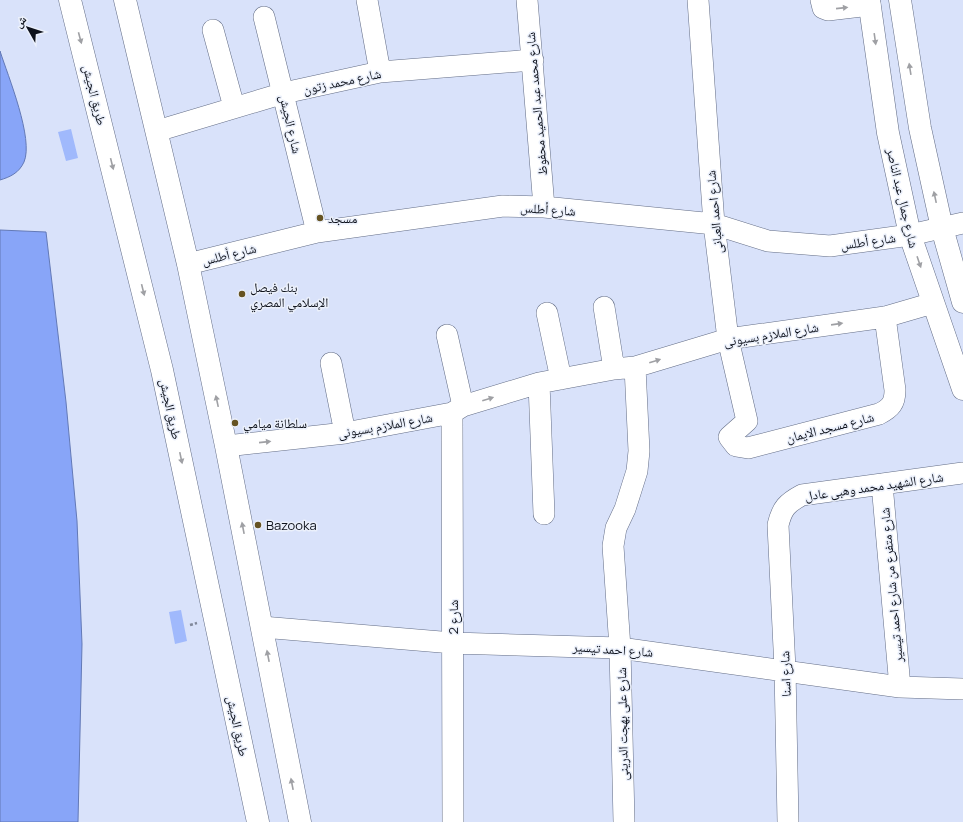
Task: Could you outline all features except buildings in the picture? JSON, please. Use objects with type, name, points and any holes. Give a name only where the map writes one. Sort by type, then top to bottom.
[{"type":"main road","name":"طريق الجيش","points":[[70,0],[162,370],[258,822]]},
{"type":"main road","points":[[125,0],[188,264],[226,446],[300,822]]},
{"type":"main road","points":[[900,0],[920,128],[942,228],[963,302]]},
{"type":"main road","name":"شارع جمال عبد الناصر","points":[[869,3],[888,133],[910,235],[963,389]]},
{"type":"street","points":[[367,0],[380,72]]},
{"type":"street","name":"شارع محمد عبد الحميد محفوظ","points":[[527,0],[544,207]]},
{"type":"street","name":"شارع احمد العبانى","points":[[698,0],[714,224],[728,339],[747,421]]},
{"type":"street","points":[[821,0],[823,8],[828,10],[869,3]]},
{"type":"street","name":"شارع الجيش","points":[[264,17],[284,93],[317,232]]},
{"type":"street","points":[[213,30],[234,107]]},
{"type":"street","name":"شارع محمد زتون","points":[[157,131],[284,93],[380,72],[533,60]]},
{"type":"street","name":"شارع أطلس","points":[[188,264],[317,232],[503,206],[544,207],[714,224],[768,241],[830,246],[910,235],[963,223]]},
{"type":"street","name":"شارع الملازم بسيونى","points":[[226,446],[345,433],[458,409],[539,383],[614,369],[635,367],[728,339],[886,317],[933,303]]},
{"type":"street","points":[[604,307],[614,369]]},
{"type":"street","points":[[547,313],[561,379]]},
{"type":"street","name":"شارع مسجد الايمان","points":[[747,421],[729,437],[736,446],[748,448],[880,414],[889,409],[895,400],[895,390],[886,317]]},
{"type":"street","name":"شارع 2","points":[[447,334],[458,409],[453,643],[453,822]]},
{"type":"street","points":[[331,363],[345,433]]},
{"type":"street","name":"شارع على بهجت الدرينى","points":[[624,822],[620,648],[613,546],[616,528],[625,509],[637,471],[639,451],[635,367]]},
{"type":"street","points":[[539,383],[544,514]]},
{"type":"street","name":"شارع الشهيد محمد وهبى عادل","points":[[778,525],[781,511],[791,501],[802,495],[963,473]]},
{"type":"street","name":"شارع متفرع من شارع احمد تيسير","points":[[882,484],[900,687]]},
{"type":"street","name":"شارع اسنا","points":[[778,525],[785,670],[788,822]]},
{"type":"street","name":"شارع احمد تيسير","points":[[262,627],[453,643],[620,648],[900,687],[963,689]]},
{"type":"water","points":[[0,51],[19,107],[26,138],[26,152],[24,162],[20,169],[11,176],[0,180]]},
{"type":"water","points":[[0,230],[46,232],[66,402],[77,521],[82,644],[78,822],[0,822]]},
{"type":"place","name":"مسجد","points":[[320,218]]},
{"type":"place","name":"بنك فيصل الإسلامي المصري","points":[[242,294]]},
{"type":"place","name":"سلطانة ميامي","points":[[235,423]]},
{"type":"place","name":"Bazooka","points":[[258,525]]}]
